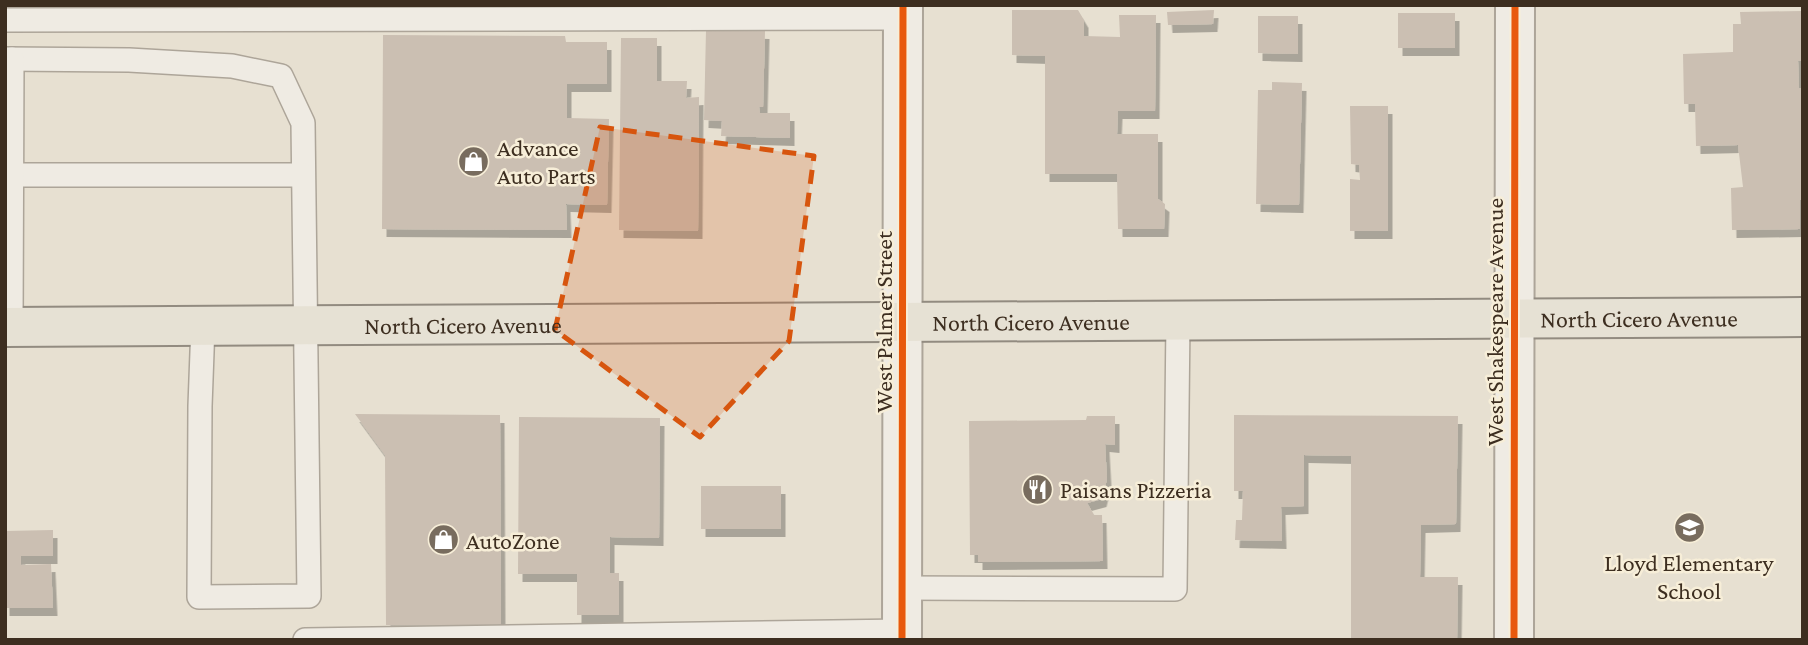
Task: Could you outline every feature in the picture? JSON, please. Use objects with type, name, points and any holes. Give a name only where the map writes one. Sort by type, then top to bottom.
[{"type":"main road","name":"North Cicero Avenue","points":[[8,327],[1803,317]]},
{"type":"street","name":"West Shakespeare Avenue","points":[[1514,640],[1515,5]]},
{"type":"street","name":"West Palmer Street","points":[[903,11],[903,636]]},
{"type":"lane","points":[[5,20],[903,11]]},
{"type":"lane","points":[[8,327],[12,175],[9,59],[129,60],[232,66],[281,76],[303,122],[309,596],[199,597],[203,325]]},
{"type":"lane","points":[[12,175],[303,175]]},
{"type":"lane","points":[[903,588],[1175,589],[1178,320]]},
{"type":"lane","points":[[304,640],[903,636]]},
{"type":"highlighted area","points":[[600,127],[814,156],[789,341],[700,437],[555,330]]},
{"type":"building","points":[[1012,10],[1078,10],[1084,20],[1084,36],[1120,37],[1119,15],[1156,15],[1155,111],[1118,111],[1117,134],[1158,134],[1158,199],[1165,204],[1164,229],[1118,229],[1117,174],[1045,174],[1045,56],[1012,55]]},
{"type":"building","points":[[1214,10],[1213,24],[1168,25],[1167,12]]},
{"type":"building","points":[[1803,11],[1803,61],[1798,61],[1799,88],[1803,88],[1803,200],[1800,200],[1800,229],[1732,230],[1731,188],[1743,187],[1738,145],[1696,146],[1695,104],[1684,104],[1683,54],[1733,52],[1733,24],[1741,24],[1740,12]]},
{"type":"building","points":[[1398,13],[1455,13],[1455,48],[1398,48]]},
{"type":"building","points":[[1258,16],[1298,16],[1298,54],[1258,53]]},
{"type":"building","points":[[706,30],[765,31],[763,107],[759,107],[760,113],[790,113],[790,138],[721,136],[722,121],[704,120]]},
{"type":"building","name":"Advance Auto Parts","points":[[383,35],[565,36],[566,42],[607,42],[607,84],[567,84],[567,118],[609,119],[607,205],[566,204],[567,230],[382,229]]},
{"type":"building","points":[[621,38],[657,38],[657,81],[687,81],[686,98],[699,97],[698,231],[619,230]]},
{"type":"building","points":[[1272,82],[1302,83],[1299,205],[1256,204],[1258,90],[1272,90]]},
{"type":"building","points":[[1350,106],[1388,106],[1388,231],[1350,231],[1350,179],[1360,180],[1359,165],[1351,164]]},
{"type":"building","name":"AutoZone","points":[[355,414],[500,415],[501,626],[386,625],[385,455]]},
{"type":"building","points":[[1234,415],[1458,416],[1456,524],[1421,525],[1420,577],[1458,577],[1457,640],[1351,640],[1351,456],[1304,455],[1304,506],[1281,507],[1282,541],[1235,540],[1236,520],[1242,520],[1243,491],[1234,491]]},
{"type":"building","name":"Paisans Pizzeria","points":[[1087,416],[1115,416],[1115,445],[1105,444],[1107,479],[1102,499],[1087,503],[1094,515],[1102,515],[1103,561],[978,562],[978,555],[970,555],[969,421],[1086,420]]},
{"type":"building","points":[[519,417],[660,418],[659,538],[610,537],[610,573],[619,573],[619,615],[577,615],[577,574],[518,574]]},
{"type":"building","points":[[701,486],[781,486],[781,529],[701,529]]},
{"type":"building","points":[[53,530],[53,556],[21,556],[21,565],[51,564],[53,608],[5,608],[5,531]]},
{"type":"cycle path","points":[[902,640],[903,5]]},
{"type":"cycle path","points":[[1514,640],[1515,5]]},
{"type":"place","name":"Advance Auto Parts","points":[[474,161]]},
{"type":"place","name":"Paisans Pizzeria","points":[[1037,489]]},
{"type":"place","name":"Lloyd Elementary School","points":[[1689,528]]},
{"type":"place","name":"AutoZone","points":[[443,540]]}]
